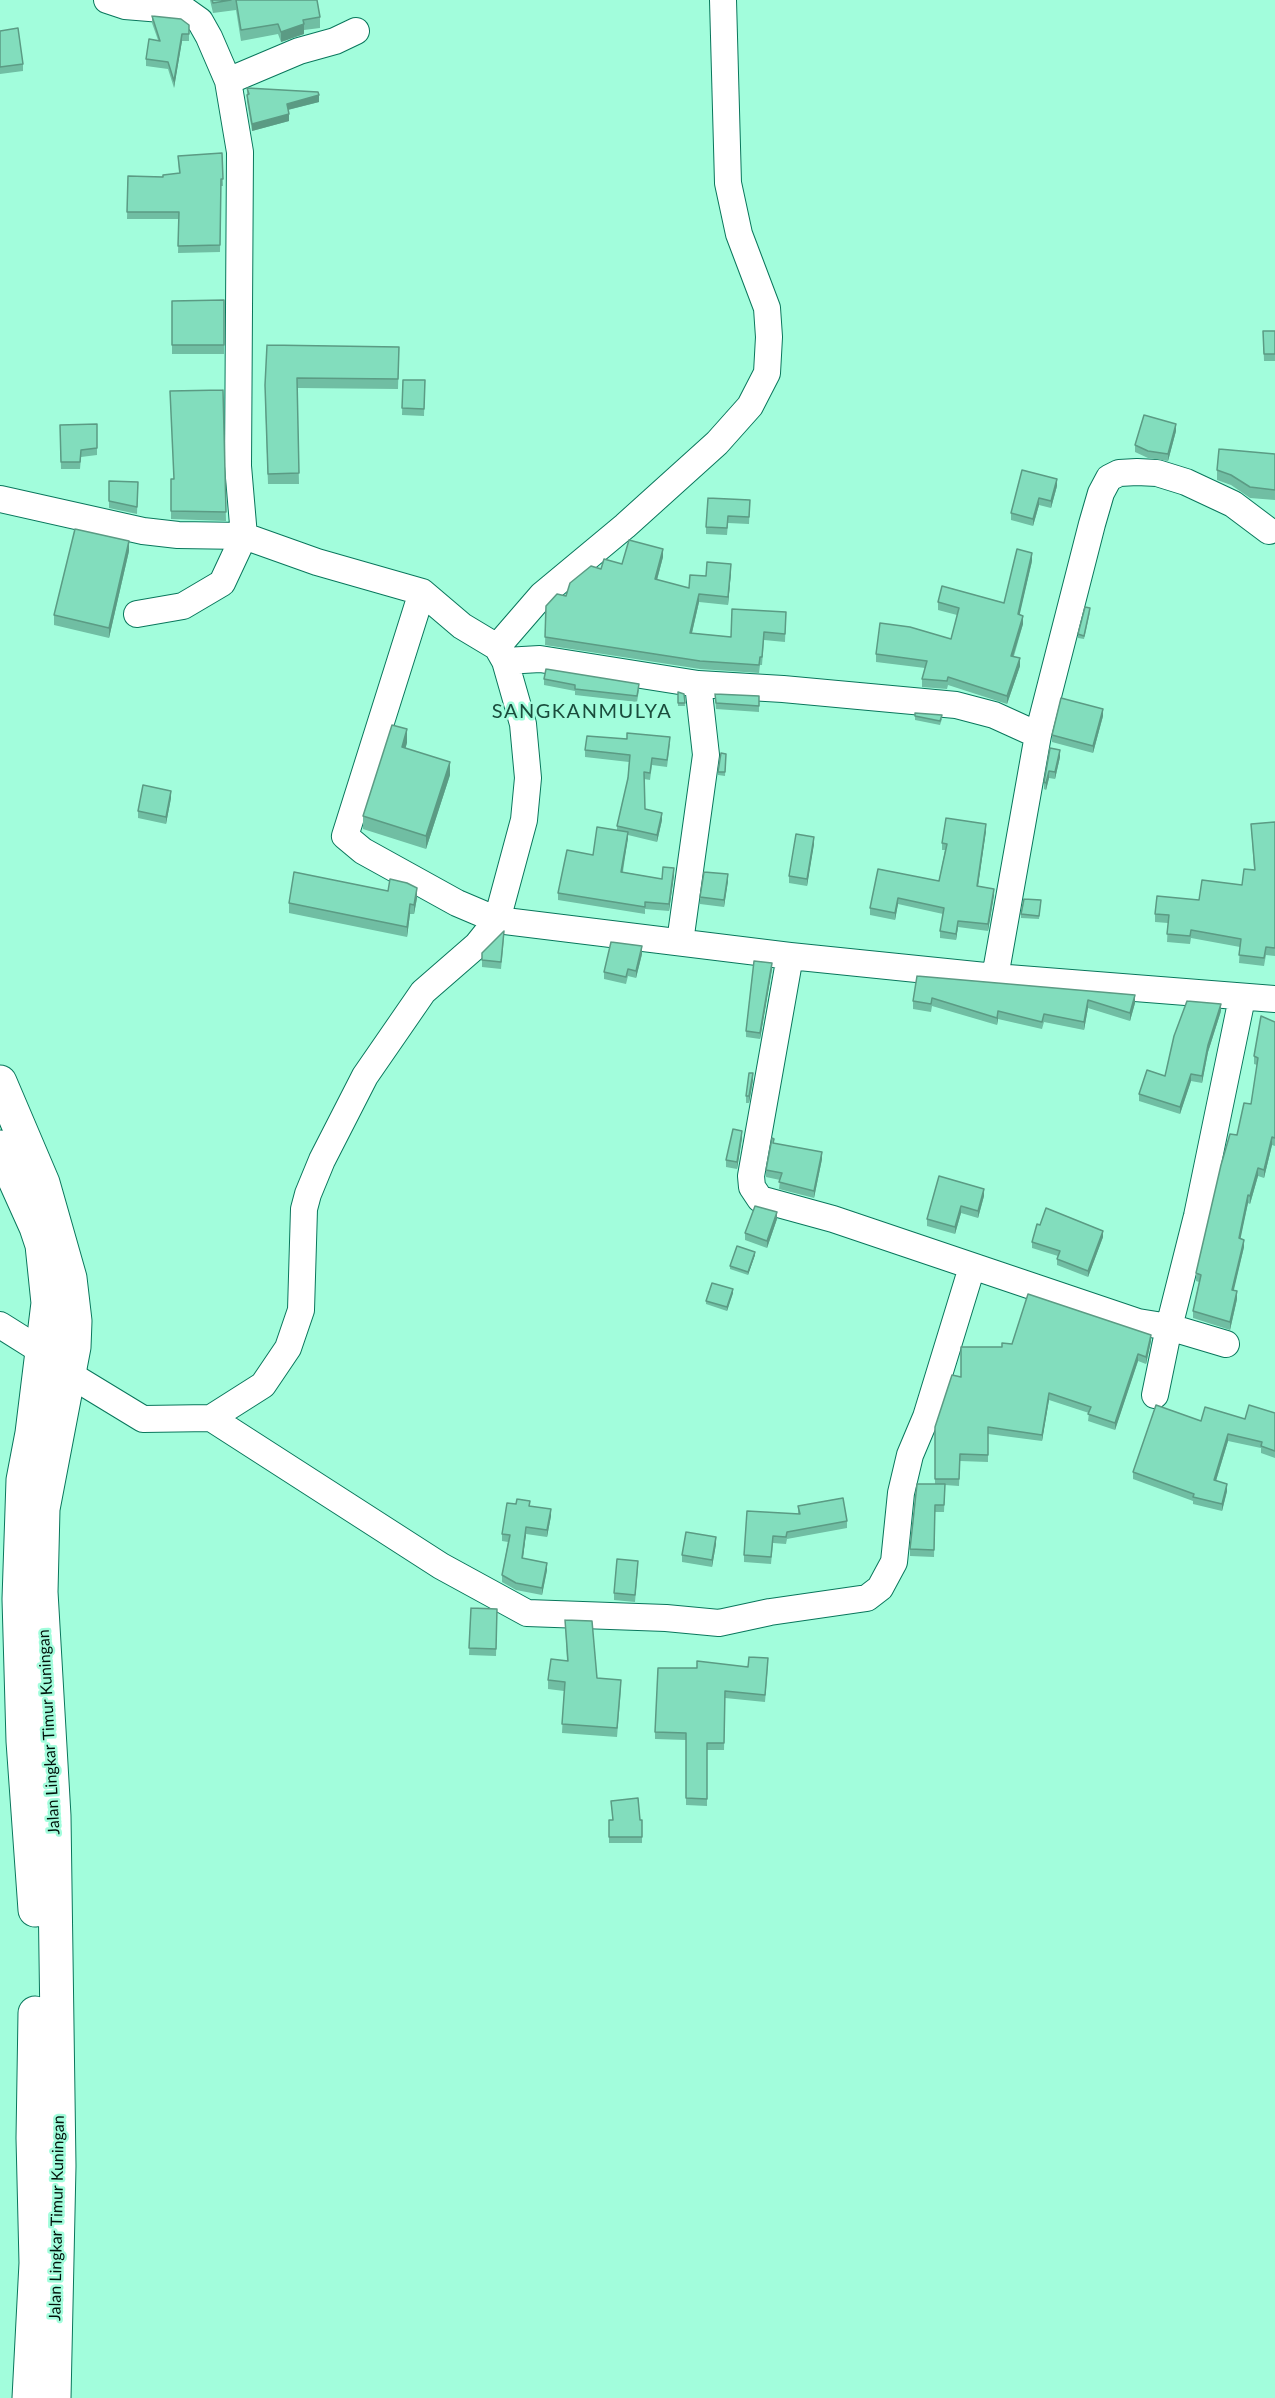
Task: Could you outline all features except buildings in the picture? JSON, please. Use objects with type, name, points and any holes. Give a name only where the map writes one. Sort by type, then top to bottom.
[{"type":"main road","name":"Jalan Lingkar Timur Kuningan","points":[[0,1082],[43,1183],[70,1278],[75,1321],[74,1347],[43,1509],[41,1592],[54,1816],[59,2166],[54,2398]]},
{"type":"main road","name":"Jalan Lingkar Timur Kuningan","points":[[0,1147],[42,1245],[48,1303],[32,1433],[22,1480],[19,1599],[23,1741],[35,1917],[33,2138],[36,2263],[29,2398]]},
{"type":"street","points":[[107,0],[125,6],[186,11],[200,21],[228,81],[240,152],[238,466],[244,536],[222,584],[183,606],[137,614]]},
{"type":"street","points":[[501,654],[542,595],[625,526],[717,443],[750,406],[767,373],[770,337],[767,308],[739,234],[728,183],[723,0]]},
{"type":"street","points":[[228,81],[299,51],[335,41],[356,31]]},
{"type":"street","points":[[995,978],[1038,735],[1092,524],[1101,493],[1109,478],[1119,473],[1157,473],[1186,482],[1233,504],[1269,531]]},
{"type":"street","points":[[0,498],[143,531],[178,535],[244,536],[317,561],[422,592],[462,626],[501,654],[698,684],[783,689],[956,705],[994,716],[1038,735]]},
{"type":"street","points":[[422,592],[345,836],[363,851],[457,903],[497,920],[790,956],[995,978],[1275,999]]},
{"type":"street","points":[[0,1325],[43,1352],[69,1374],[143,1419],[211,1418],[263,1385],[288,1348],[300,1310],[304,1209],[308,1194],[322,1160],[364,1076],[423,992],[477,945],[497,920],[524,820],[528,778],[523,724],[501,654]]},
{"type":"street","points":[[680,942],[706,755],[698,684]]},
{"type":"street","points":[[790,956],[752,1176],[752,1187],[760,1199],[833,1219],[1138,1322],[1169,1327],[1226,1344]]},
{"type":"street","points":[[1155,1395],[1169,1327],[1197,1216],[1242,998]]},
{"type":"street","points":[[211,1418],[441,1566],[527,1613],[666,1618],[719,1623],[770,1612],[867,1598],[880,1588],[894,1562],[901,1493],[910,1455],[923,1425],[972,1267]]},
{"type":"district","name":"SANGKANMULYA","points":[[582,712]]}]
